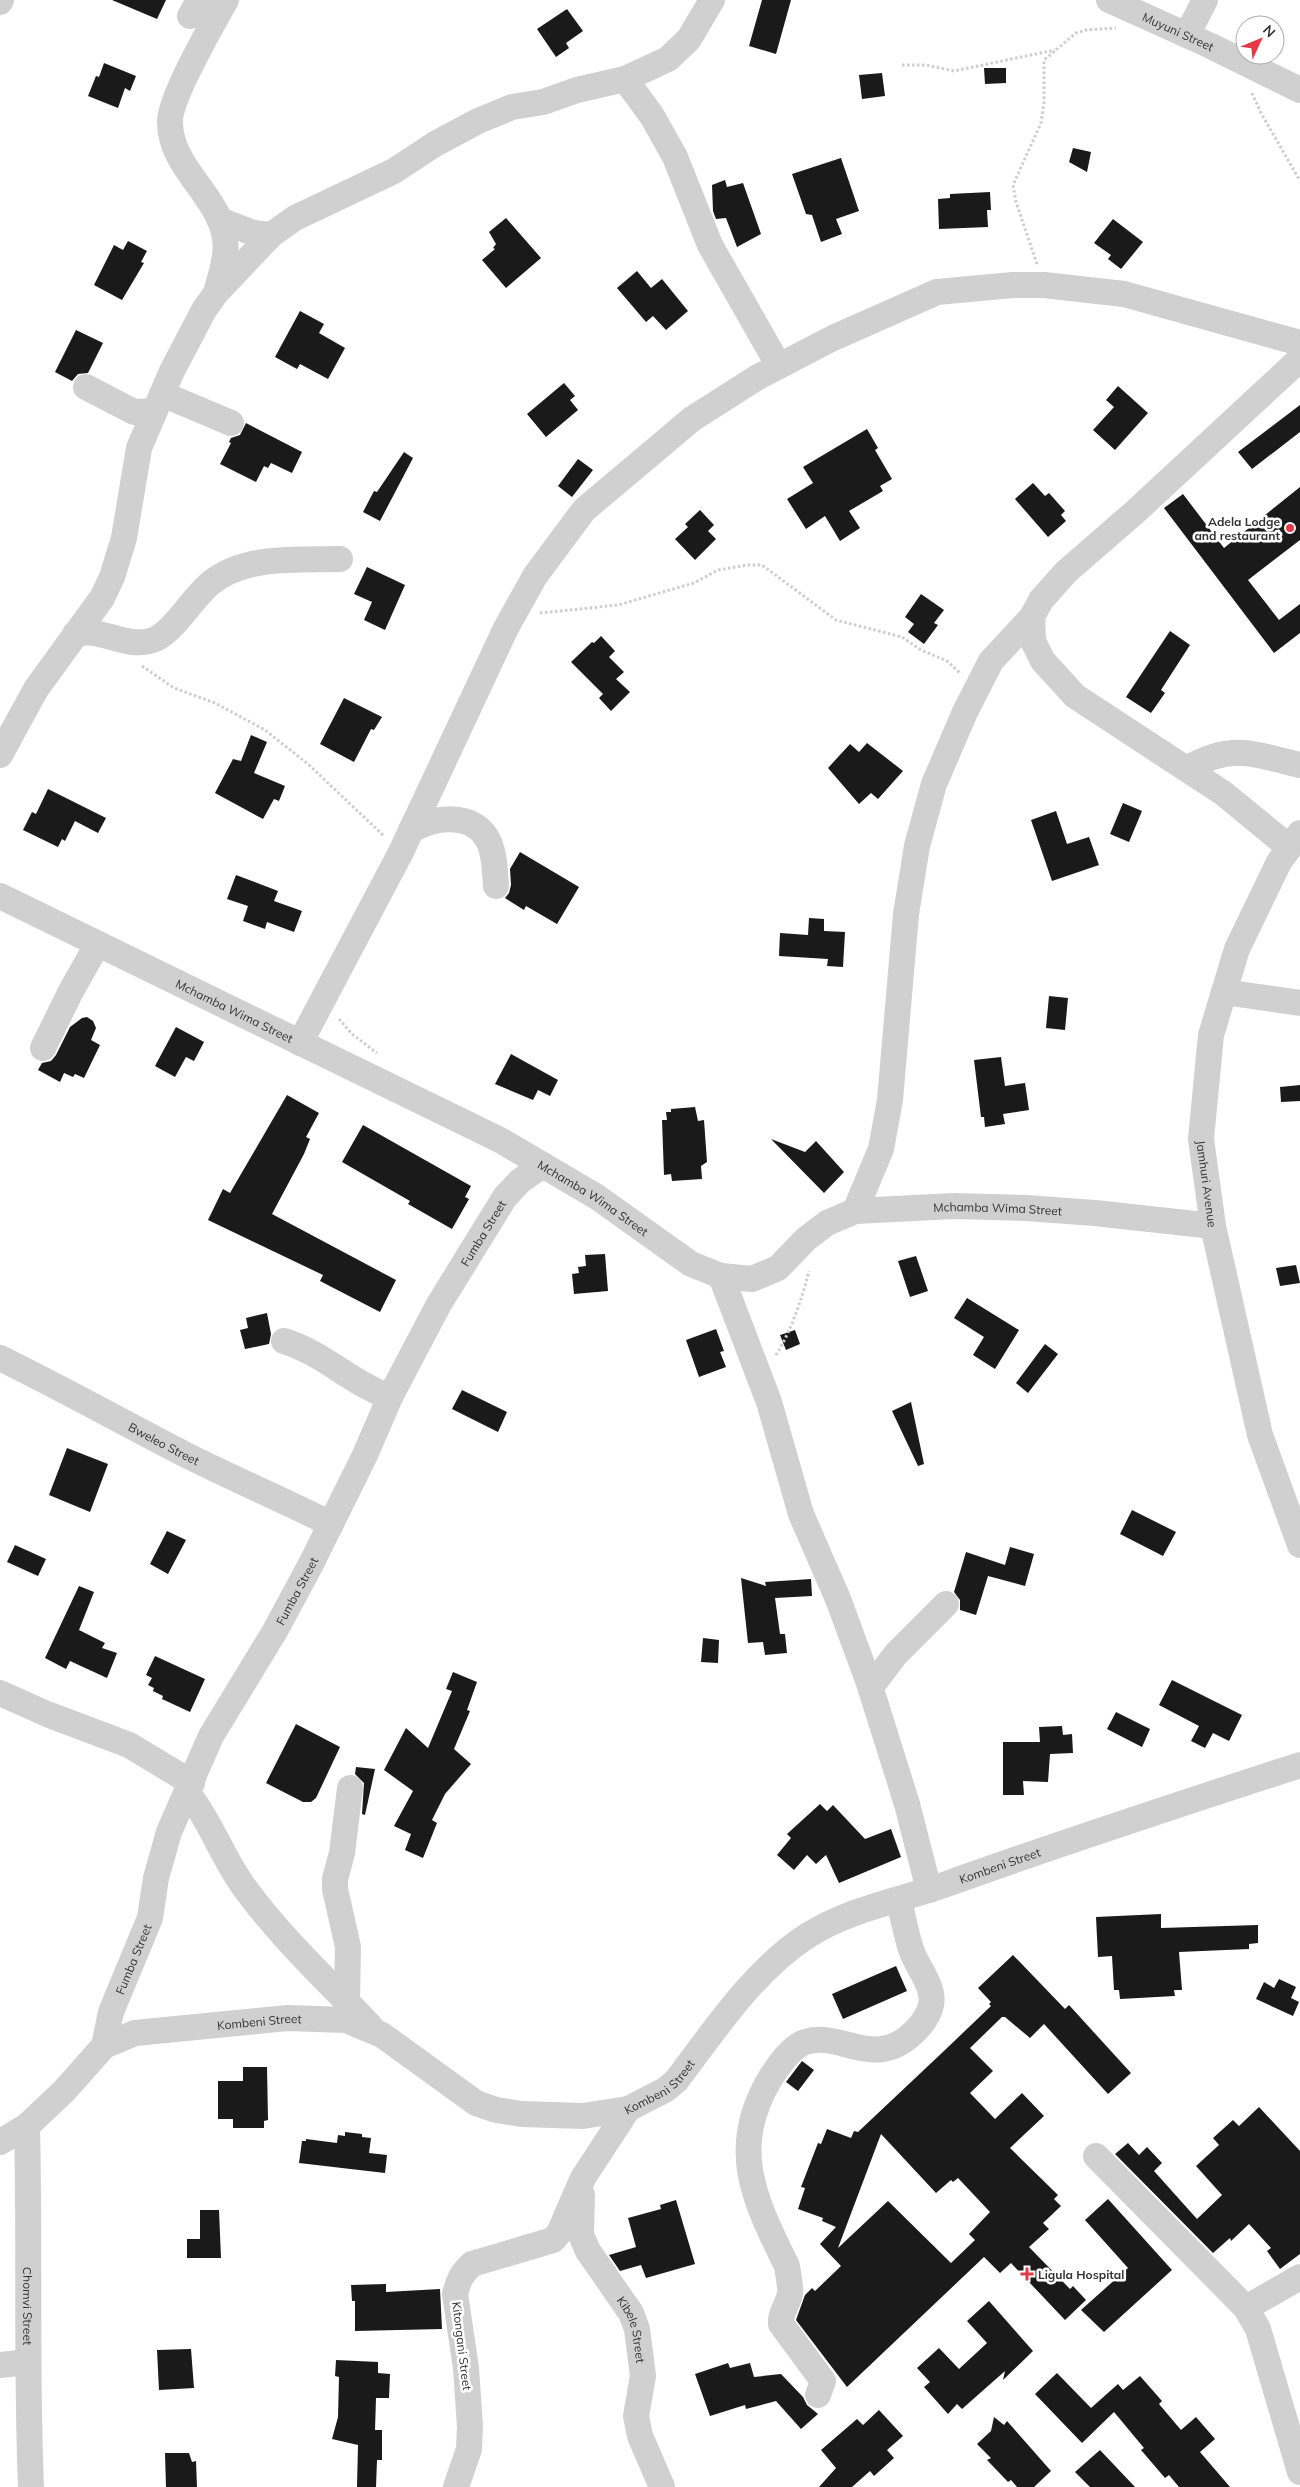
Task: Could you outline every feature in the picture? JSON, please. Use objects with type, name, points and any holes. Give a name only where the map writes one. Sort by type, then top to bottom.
[{"type":"street","points":[[216,293],[226,247],[220,220],[178,154],[171,136],[170,120],[174,104],[196,56],[226,0]]},
{"type":"street","points":[[0,755],[36,689],[102,598],[112,577],[124,538],[139,448],[149,412],[190,336],[216,293],[271,235],[295,218],[394,171],[436,144],[478,121],[512,107],[543,102],[576,90],[625,79],[668,59],[689,39],[712,0]]},
{"type":"street","name":"Muyuni Street","points":[[1109,0],[1152,12],[1187,35],[1235,59]]},
{"type":"street","points":[[1187,35],[1205,0]]},
{"type":"street","name":"Muyuni Street","points":[[1247,65],[1300,90]]},
{"type":"street","points":[[625,79],[652,116],[675,157],[710,245],[779,366]]},
{"type":"street","points":[[220,220],[245,231],[271,235]]},
{"type":"street","points":[[300,1043],[406,841],[514,614],[535,576],[584,510],[692,419],[779,366],[833,338],[937,292],[1014,285],[1124,294],[1300,343]]},
{"type":"street","points":[[855,1211],[881,1149],[890,1100],[906,914],[916,846],[934,784],[991,661],[1032,617],[1041,600],[1066,572],[1300,359]]},
{"type":"street","points":[[86,387],[149,412],[231,423]]},
{"type":"street","points":[[75,634],[95,633],[125,641],[149,642],[169,629],[200,593],[227,572],[245,564],[340,559]]},
{"type":"street","points":[[1032,617],[1034,641],[1043,661],[1075,696],[1112,722],[1188,768],[1294,840]]},
{"type":"street","points":[[1188,768],[1204,759],[1221,753],[1248,752],[1300,765]]},
{"type":"street","points":[[406,841],[425,822],[439,818],[472,823],[482,833],[492,849],[496,886]]},
{"type":"street","name":"Jamhuri Avenue","points":[[1294,840],[1279,862],[1237,949],[1211,1035],[1202,1139],[1213,1226],[1260,1435],[1300,1545]]},
{"type":"street","name":"Mchamba Wima Street","points":[[0,896],[500,1140],[597,1197],[691,1264],[721,1276],[752,1280],[778,1268],[827,1223],[855,1211],[955,1206],[1026,1208],[1095,1213],[1213,1226]]},
{"type":"street","points":[[43,1048],[98,944]]},
{"type":"street","points":[[1224,992],[1300,1003]]},
{"type":"street","name":"Fumba Street","points":[[104,2046],[111,2012],[150,1918],[156,1878],[169,1832],[190,1788],[211,1736],[275,1631],[365,1455],[390,1396],[439,1304],[504,1197],[520,1181],[543,1165]]},
{"type":"street","points":[[721,1276],[770,1402],[801,1514],[838,1598],[871,1687],[907,1804],[929,1890]]},
{"type":"street","points":[[284,1341],[317,1354],[360,1384],[390,1396]]},
{"type":"street","name":"Bweleo Street","points":[[0,1358],[98,1407],[187,1456],[275,1495],[331,1524]]},
{"type":"street","points":[[871,1687],[896,1654],[946,1604]]},
{"type":"street","points":[[0,1693],[47,1714],[129,1745],[190,1788],[211,1825],[223,1854],[246,1891],[275,1925],[378,2034]]},
{"type":"street","name":"Kombeni Street","points":[[0,2142],[27,2126],[64,2091],[104,2046],[135,2033],[288,2018],[346,2020],[378,2034],[436,2072],[476,2103],[496,2110],[551,2117],[583,2116],[628,2109],[665,2090],[676,2081],[746,1990],[777,1959],[808,1936],[846,1916],[929,1890],[1134,1818],[1300,1765]]},
{"type":"street","points":[[346,2000],[348,1947],[335,1889],[335,1879],[342,1854],[350,1788]]},
{"type":"street","points":[[818,2395],[823,2382],[781,2324],[781,2317],[790,2295],[789,2276],[787,2266],[758,2204],[747,2152],[749,2127],[767,2084],[778,2067],[798,2046],[807,2042],[823,2040],[871,2050],[893,2046],[906,2040],[927,2015],[932,2003],[929,1990],[912,1952],[899,1900]]},
{"type":"street","name":"Kitongani Street","points":[[456,2487],[469,2449],[470,2427],[466,2368],[455,2294],[457,2284],[463,2272],[472,2264],[553,2240],[559,2233],[583,2178],[628,2109]]},
{"type":"street","name":"Chomvi Street","points":[[27,2126],[30,2223],[27,2362],[31,2487]]},
{"type":"street","points":[[1096,2156],[1246,2308],[1258,2329],[1300,2472]]},
{"type":"street","name":"Kibele Street","points":[[583,2178],[580,2220],[581,2235],[588,2251],[631,2313],[637,2329],[643,2376],[636,2416],[640,2436],[662,2487]]},
{"type":"street","points":[[1246,2308],[1300,2277]]},
{"type":"street","points":[[0,2366],[27,2362]]},
{"type":"path","points":[[1044,286],[1016,202],[1013,185],[1042,123],[1044,60],[1076,33],[1086,30],[1111,30],[1152,12]]},
{"type":"path","points":[[902,65],[926,65],[954,71],[1055,50]]},
{"type":"path","points":[[1247,65],[1248,84],[1261,113],[1300,181]]},
{"type":"path","points":[[514,614],[566,612],[618,605],[694,583],[718,570],[747,565],[762,565],[836,620],[902,637],[921,650],[947,661],[976,690]]},
{"type":"path","points":[[139,665],[174,688],[215,703],[265,730],[406,841]]},
{"type":"path","points":[[326,992],[334,1002],[340,1022],[345,1028],[384,1059]]},
{"type":"path","points":[[760,1379],[783,1344],[804,1291],[814,1233]]},
{"type":"building","points":[[112,0],[166,0],[157,19]]},
{"type":"building","points":[[762,0],[791,0],[776,54],[749,46]]},
{"type":"building","points":[[567,9],[583,31],[566,43],[569,48],[556,57],[537,29]]},
{"type":"building","points":[[104,63],[136,76],[130,91],[125,88],[118,108],[88,96],[96,76],[99,77]]},
{"type":"building","points":[[984,68],[1006,68],[1006,83],[985,84]]},
{"type":"building","points":[[882,73],[885,96],[862,99],[859,75]]},
{"type":"building","points":[[1073,148],[1091,152],[1087,172],[1069,162]]},
{"type":"building","points":[[841,158],[859,211],[836,219],[842,234],[821,242],[812,215],[806,214],[792,174]]},
{"type":"building","points":[[725,180],[727,187],[743,183],[761,234],[737,247],[726,218],[716,219],[713,211],[712,185]]},
{"type":"building","points":[[990,192],[991,210],[987,210],[988,227],[939,229],[938,199],[950,198],[950,194]]},
{"type":"building","points":[[506,218],[541,258],[506,288],[482,260],[495,249],[493,248],[496,244],[489,232]]},
{"type":"building","points":[[1113,219],[1143,242],[1121,269],[1108,259],[1111,255],[1094,243]]},
{"type":"building","points":[[128,241],[147,251],[141,262],[144,263],[122,300],[94,285],[114,245],[123,250]]},
{"type":"building","points":[[637,271],[651,288],[662,279],[688,311],[666,330],[653,316],[646,322],[617,288]]},
{"type":"building","points":[[300,311],[324,324],[319,333],[345,348],[328,379],[300,364],[297,369],[275,357]]},
{"type":"building","points":[[76,330],[103,343],[88,373],[78,374],[72,381],[55,372]]},
{"type":"building","points":[[564,383],[575,396],[570,400],[578,410],[546,437],[527,414]]},
{"type":"building","points":[[1118,386],[1148,413],[1115,450],[1093,430],[1114,407],[1106,400]]},
{"type":"building","points":[[1300,405],[1300,432],[1252,469],[1238,452]]},
{"type":"building","points":[[246,423],[302,452],[292,473],[271,463],[268,468],[264,466],[256,482],[220,464],[231,443],[229,442],[231,438],[240,435]]},
{"type":"building","points":[[867,429],[878,448],[875,450],[892,479],[880,486],[883,491],[849,511],[860,528],[840,541],[825,516],[806,529],[787,499],[813,483],[803,467]]},
{"type":"building","points":[[404,452],[413,458],[380,521],[363,512],[374,491],[377,492]]},
{"type":"building","points":[[578,459],[593,470],[572,497],[558,486]]},
{"type":"building","points":[[1033,483],[1045,496],[1049,493],[1065,511],[1061,515],[1066,521],[1048,537],[1015,499]]},
{"type":"building","points":[[1300,487],[1300,540],[1248,580],[1279,620],[1300,604],[1300,633],[1274,653],[1164,508],[1183,494],[1224,548]]},
{"type":"building","points":[[700,510],[714,525],[708,531],[716,539],[695,560],[675,539],[688,527],[685,524]]},
{"type":"building","points":[[367,567],[405,585],[385,630],[364,620],[372,602],[354,594]]},
{"type":"building","points":[[921,594],[944,610],[934,623],[938,625],[924,644],[908,632],[914,624],[905,617]]},
{"type":"building","points":[[1170,631],[1190,645],[1161,690],[1165,693],[1151,713],[1126,697]]},
{"type":"building","points":[[601,636],[615,651],[609,657],[624,672],[616,679],[630,692],[611,711],[599,698],[603,694],[571,662]]},
{"type":"building","points":[[344,698],[382,717],[374,730],[371,729],[354,762],[320,744]]},
{"type":"building","points":[[251,735],[267,742],[254,773],[285,786],[279,801],[274,799],[263,819],[215,793],[233,759],[241,761]]},
{"type":"building","points":[[867,743],[903,771],[878,799],[871,793],[859,804],[828,768],[850,744],[859,752]]},
{"type":"building","points":[[48,789],[106,818],[98,833],[75,821],[65,841],[62,839],[58,847],[23,830],[32,812],[36,814]]},
{"type":"building","points":[[1123,803],[1142,811],[1129,842],[1110,834]]},
{"type":"building","points":[[1056,811],[1067,844],[1089,837],[1099,865],[1052,881],[1031,820]]},
{"type":"building","points":[[520,852],[579,887],[557,924],[526,906],[524,910],[505,898],[509,893],[511,885],[510,869]]},
{"type":"building","points":[[236,875],[278,891],[274,901],[302,911],[294,932],[267,922],[265,929],[243,921],[248,906],[227,899]]},
{"type":"building","points":[[809,918],[824,919],[824,931],[845,932],[843,967],[827,966],[828,959],[779,956],[780,933],[808,935]]},
{"type":"building","points":[[1049,996],[1068,998],[1065,1030],[1046,1028]]},
{"type":"building","points":[[87,1017],[93,1021],[96,1028],[91,1040],[100,1045],[84,1078],[75,1074],[73,1077],[64,1073],[60,1082],[38,1070],[42,1063],[51,1061],[56,1055],[70,1027],[82,1018]]},
{"type":"building","points":[[176,1027],[204,1042],[194,1061],[186,1057],[175,1077],[155,1066]]},
{"type":"building","points":[[511,1054],[558,1080],[550,1096],[538,1090],[533,1100],[495,1084]]},
{"type":"building","points":[[1001,1057],[1005,1086],[1025,1083],[1029,1110],[1003,1114],[1005,1124],[985,1127],[984,1117],[981,1117],[974,1060]]},
{"type":"building","points":[[1300,1085],[1300,1101],[1281,1102],[1280,1087]]},
{"type":"building","points":[[287,1095],[319,1113],[306,1137],[310,1139],[304,1154],[272,1214],[396,1280],[380,1312],[320,1281],[323,1275],[208,1220],[223,1189],[230,1193]]},
{"type":"building","points":[[695,1107],[698,1121],[704,1120],[707,1162],[701,1166],[702,1179],[672,1181],[671,1174],[664,1175],[662,1120],[667,1120],[666,1112],[671,1112],[671,1109]]},
{"type":"building","points":[[363,1125],[471,1186],[465,1197],[469,1199],[452,1229],[408,1204],[410,1201],[342,1162]]},
{"type":"building","points":[[771,1139],[805,1152],[816,1141],[844,1172],[824,1193]]},
{"type":"building","points":[[605,1254],[608,1291],[574,1294],[572,1274],[579,1273],[578,1267],[586,1266],[585,1255]]},
{"type":"building","points":[[916,1256],[928,1291],[910,1297],[898,1261]]},
{"type":"building","points":[[1296,1265],[1300,1283],[1280,1286],[1276,1268]]},
{"type":"building","points":[[967,1298],[1019,1330],[995,1369],[973,1355],[984,1337],[954,1318]]},
{"type":"building","points":[[267,1313],[271,1334],[269,1344],[245,1349],[240,1330],[248,1328],[246,1318]]},
{"type":"building","points":[[716,1329],[724,1351],[720,1352],[726,1367],[699,1377],[686,1340]]},
{"type":"building","points":[[795,1330],[800,1344],[786,1350],[780,1335]]},
{"type":"building","points":[[1045,1344],[1058,1354],[1028,1393],[1016,1383]]},
{"type":"building","points":[[462,1390],[507,1412],[498,1432],[452,1409]]},
{"type":"building","points":[[911,1402],[924,1464],[918,1466],[892,1411]]},
{"type":"building","points":[[67,1448],[108,1464],[90,1512],[49,1495]]},
{"type":"building","points":[[1132,1510],[1176,1532],[1163,1556],[1120,1534]]},
{"type":"building","points":[[167,1531],[186,1540],[168,1574],[150,1564]]},
{"type":"building","points":[[15,1545],[46,1559],[38,1576],[7,1562]]},
{"type":"building","points":[[1010,1547],[1034,1554],[1025,1586],[988,1576],[976,1615],[960,1610],[960,1600],[954,1592],[966,1552],[1005,1565]]},
{"type":"building","points":[[741,1578],[766,1586],[765,1582],[811,1579],[812,1596],[775,1598],[780,1634],[785,1634],[787,1653],[765,1655],[763,1642],[748,1643]]},
{"type":"building","points":[[79,1586],[94,1592],[79,1630],[105,1643],[102,1648],[117,1653],[107,1678],[70,1661],[66,1669],[45,1658]]},
{"type":"building","points":[[703,1638],[719,1640],[718,1663],[701,1662]]},
{"type":"building","points":[[155,1656],[205,1679],[190,1712],[162,1699],[163,1696],[153,1691],[154,1688],[148,1685],[152,1678],[146,1675]]},
{"type":"building","points":[[453,1672],[477,1682],[467,1710],[470,1711],[454,1749],[471,1764],[445,1794],[432,1820],[437,1823],[423,1858],[405,1850],[411,1834],[394,1826],[413,1791],[384,1770],[406,1728],[428,1748],[452,1691],[446,1689]]},
{"type":"building","points":[[1172,1680],[1242,1715],[1229,1741],[1213,1733],[1205,1748],[1191,1741],[1199,1726],[1159,1705]]},
{"type":"building","points":[[1116,1712],[1150,1729],[1142,1747],[1107,1729]]},
{"type":"building","points":[[296,1724],[340,1747],[316,1798],[311,1802],[303,1802],[266,1783]]},
{"type":"building","points":[[1062,1726],[1063,1735],[1072,1734],[1073,1753],[1050,1754],[1048,1782],[1023,1781],[1024,1795],[1003,1795],[1003,1742],[1040,1742],[1039,1727]]},
{"type":"building","points":[[356,1767],[375,1769],[365,1815],[362,1814],[364,1783],[355,1774]]},
{"type":"building","points":[[820,1804],[827,1811],[833,1805],[865,1839],[891,1829],[901,1857],[839,1883],[826,1855],[816,1864],[807,1855],[794,1870],[777,1855],[791,1838],[787,1834]]},
{"type":"building","points":[[1161,1914],[1161,1928],[1258,1925],[1258,1943],[1249,1944],[1249,1949],[1179,1952],[1182,1990],[1174,1990],[1175,1996],[1120,1999],[1119,1990],[1114,1990],[1112,1956],[1098,1957],[1096,1917]]},
{"type":"building","points":[[1013,1955],[1065,2009],[1069,2005],[1131,2073],[1108,2094],[1044,2024],[1030,2038],[1005,2017],[1002,2017],[970,2048],[993,2071],[970,2093],[995,2119],[1022,2093],[1044,2116],[1010,2148],[1058,2195],[1054,2199],[1061,2206],[1043,2223],[1049,2229],[1029,2247],[1070,2289],[1073,2286],[1086,2300],[1065,2320],[1011,2263],[1000,2273],[984,2257],[847,2387],[796,2320],[805,2295],[812,2288],[815,2291],[841,2266],[820,2244],[836,2227],[822,2221],[823,2218],[798,2209],[805,2188],[801,2187],[818,2143],[821,2144],[827,2129],[851,2138],[854,2131],[858,2132],[991,2006],[989,2004],[991,2002],[978,1988]],"holes":[[[881,2134],[936,2193],[951,2180],[953,2182],[958,2178],[990,2212],[969,2234],[975,2240],[951,2263],[888,2201],[838,2248]]]},
{"type":"building","points":[[896,1966],[907,1991],[843,2019],[832,1994]]},
{"type":"building","points":[[1279,1979],[1296,1987],[1291,1998],[1299,2002],[1293,2016],[1256,1999],[1264,1982],[1274,1988]]},
{"type":"building","points":[[802,2061],[814,2070],[798,2091],[786,2082]]},
{"type":"building","points":[[243,2067],[267,2067],[268,2120],[264,2121],[264,2128],[233,2128],[233,2119],[218,2119],[218,2081],[243,2081]]},
{"type":"building","points":[[1259,2107],[1300,2151],[1300,2254],[1280,2269],[1267,2251],[1271,2248],[1249,2224],[1231,2241],[1230,2238],[1213,2253],[1115,2154],[1128,2143],[1139,2155],[1147,2147],[1162,2163],[1154,2171],[1197,2219],[1222,2195],[1196,2166],[1219,2145],[1213,2138],[1233,2120],[1239,2126]]},
{"type":"building","points":[[345,2132],[362,2134],[362,2137],[371,2138],[369,2153],[387,2155],[385,2173],[299,2163],[302,2141],[306,2141],[306,2139],[337,2143],[338,2135],[345,2136]]},
{"type":"building","points":[[1108,2199],[1172,2270],[1104,2332],[1081,2310],[1128,2268],[1085,2220]]},
{"type":"building","points":[[676,2200],[695,2264],[646,2278],[641,2265],[620,2271],[609,2255],[636,2247],[628,2218],[661,2209],[660,2205]]},
{"type":"building","points":[[200,2210],[219,2210],[221,2258],[187,2258],[187,2239],[200,2239]]},
{"type":"building","points":[[386,2284],[386,2292],[440,2289],[442,2329],[355,2331],[355,2301],[352,2301],[351,2285]]},
{"type":"building","points":[[989,2301],[1033,2351],[1003,2380],[1005,2371],[962,2409],[957,2404],[948,2414],[924,2387],[930,2382],[917,2368],[939,2348],[959,2369],[987,2343],[967,2321]]},
{"type":"building","points":[[191,2349],[194,2388],[159,2390],[157,2350]]},
{"type":"building","points":[[336,2360],[378,2362],[378,2373],[390,2374],[389,2398],[376,2398],[375,2430],[382,2430],[382,2460],[377,2460],[376,2487],[357,2487],[358,2445],[332,2439],[338,2417],[339,2377],[335,2376]]},
{"type":"building","points":[[728,2363],[730,2368],[750,2363],[754,2377],[781,2374],[803,2397],[807,2405],[818,2414],[801,2429],[776,2401],[746,2409],[745,2405],[710,2416],[695,2374]]},
{"type":"building","points":[[1057,2373],[1091,2408],[1118,2384],[1123,2390],[1140,2376],[1162,2401],[1159,2404],[1181,2430],[1196,2417],[1215,2439],[1200,2452],[1230,2487],[1179,2487],[1169,2475],[1165,2478],[1141,2450],[1144,2448],[1114,2412],[1082,2443],[1035,2394]]},
{"type":"building","points":[[879,2410],[903,2436],[887,2450],[894,2458],[874,2476],[870,2471],[852,2487],[819,2487],[836,2468],[821,2450],[857,2419],[863,2425]]},
{"type":"building","points":[[994,2417],[1004,2425],[1007,2421],[1051,2471],[1034,2487],[1017,2487],[1011,2480],[1008,2482],[987,2460],[991,2458],[977,2444],[991,2431]]},
{"type":"building","points":[[1100,2450],[1135,2487],[1090,2487],[1075,2472]]},
{"type":"building","points":[[165,2453],[189,2453],[192,2462],[196,2461],[197,2487],[166,2487]]},
{"type":"place","name":"Adela Lodge and restaurant","points":[[1290,528]]},
{"type":"place","name":"Ligula Hospital","points":[[1027,2274]]}]
